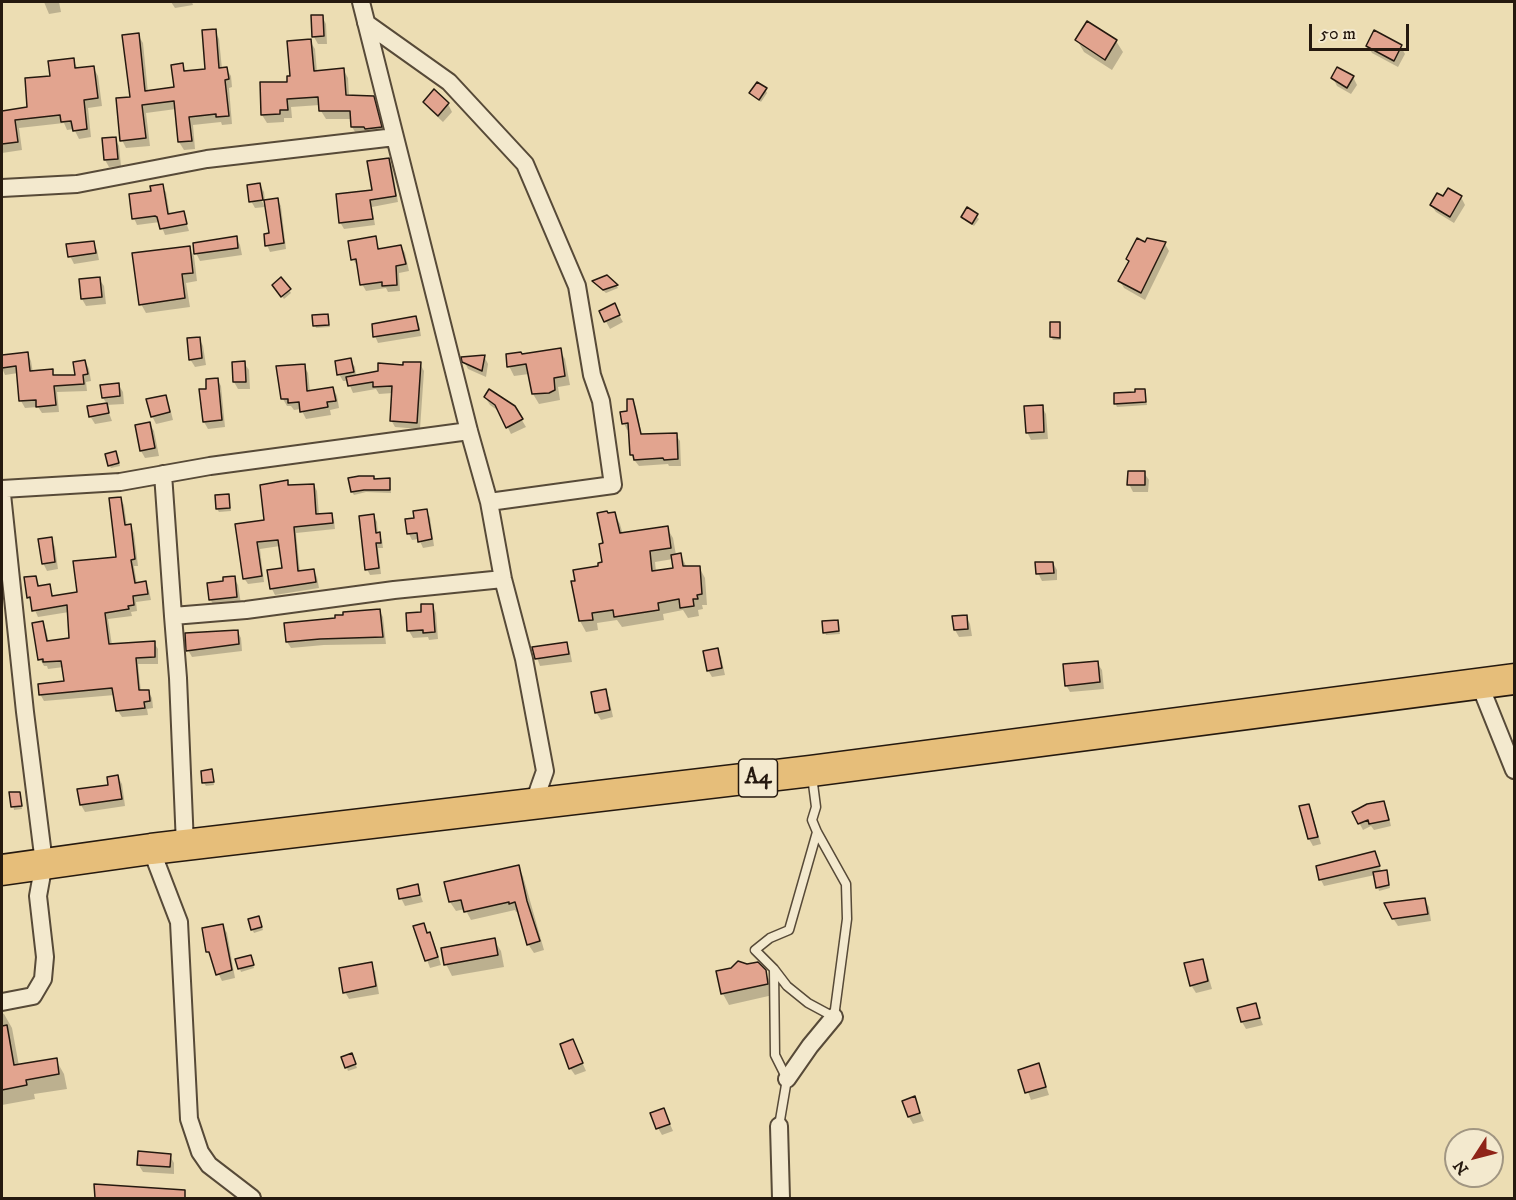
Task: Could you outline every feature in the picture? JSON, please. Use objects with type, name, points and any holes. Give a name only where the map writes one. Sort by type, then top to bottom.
[{"type":"highway","name":"A4","points":[[2,870],[151,849],[812,771],[1515,679]]},
{"type":"street","points":[[361,2],[489,502],[503,579],[524,659],[545,771],[533,805]]},
{"type":"street","points":[[366,22],[449,82],[525,165],[577,286],[592,375],[600,401],[613,485],[489,502]]},
{"type":"street","points":[[2,188],[77,184],[207,159],[395,137]]},
{"type":"street","points":[[2,489],[120,482],[469,431]]},
{"type":"street","points":[[164,474],[178,678],[185,845]]},
{"type":"street","points":[[2,494],[6,582],[44,863],[38,896],[45,957],[43,979],[33,996],[2,1002]]},
{"type":"street","points":[[173,616],[246,610],[394,590],[503,579]]},
{"type":"street","points":[[1479,683],[1515,770]]},
{"type":"street","points":[[151,849],[179,922],[189,1119],[200,1152],[209,1165],[252,1198]]},
{"type":"street","points":[[787,1080],[810,1046],[834,1017]]},
{"type":"street","points":[[779,1126],[781,1198]]},
{"type":"lane","points":[[812,771],[816,807],[812,820],[816,832],[846,884],[847,920],[834,1017],[808,1003],[787,986],[755,950],[770,938],[789,930],[816,832]]},
{"type":"lane","points":[[774,969],[775,1055],[787,1080],[779,1126]]},
{"type":"building","points":[[311,15],[323,15],[324,36],[312,37]]},
{"type":"building","points":[[1087,21],[1117,40],[1105,60],[1075,40]]},
{"type":"building","points":[[216,29],[219,68],[227,67],[229,79],[225,80],[229,116],[216,117],[216,114],[189,117],[192,141],[178,142],[174,101],[142,105],[146,138],[120,141],[116,98],[130,97],[122,35],[139,33],[145,91],[174,87],[171,65],[183,63],[184,71],[205,69],[202,30]]},
{"type":"building","points":[[1374,30],[1402,45],[1394,61],[1366,46]]},
{"type":"building","points":[[311,39],[314,71],[344,68],[346,95],[374,96],[382,127],[365,129],[364,127],[351,127],[350,111],[319,111],[318,97],[287,99],[288,110],[280,110],[280,114],[261,115],[260,82],[287,82],[287,76],[290,76],[287,41]]},
{"type":"building","points":[[74,58],[75,68],[94,66],[98,98],[84,100],[87,129],[73,131],[71,121],[61,122],[60,115],[15,120],[18,142],[2,144],[2,111],[27,107],[25,78],[50,76],[48,61]]},
{"type":"building","points":[[1337,67],[1354,76],[1347,88],[1331,78]]},
{"type":"building","points":[[757,82],[767,88],[759,100],[749,93]]},
{"type":"building","points":[[434,89],[449,103],[438,116],[423,102]]},
{"type":"building","points":[[116,137],[118,159],[104,160],[102,138]]},
{"type":"building","points":[[389,158],[396,196],[370,200],[373,219],[339,223],[336,194],[372,190],[367,161]]},
{"type":"building","points":[[260,183],[263,200],[249,202],[247,185]]},
{"type":"building","points":[[163,184],[168,214],[184,211],[187,224],[160,229],[155,216],[132,219],[129,194],[151,191],[150,186]]},
{"type":"building","points":[[1448,188],[1462,196],[1450,217],[1430,205],[1437,193],[1443,196]]},
{"type":"building","points":[[278,198],[284,243],[265,246],[264,234],[269,233],[264,200]]},
{"type":"building","points":[[967,207],[978,214],[972,224],[961,217]]},
{"type":"building","points":[[237,236],[238,248],[194,254],[193,243]]},
{"type":"building","points":[[376,236],[378,249],[401,245],[406,264],[396,266],[397,285],[382,286],[382,282],[360,285],[356,259],[351,260],[348,241]]},
{"type":"building","points":[[1137,238],[1145,242],[1147,238],[1166,242],[1141,293],[1118,281],[1129,261],[1126,259]]},
{"type":"building","points":[[94,241],[96,253],[68,257],[66,244]]},
{"type":"building","points":[[190,246],[193,273],[182,274],[185,298],[139,305],[132,253]]},
{"type":"building","points":[[607,275],[618,285],[603,290],[592,281]]},
{"type":"building","points":[[100,277],[102,297],[81,299],[79,279]]},
{"type":"building","points":[[281,277],[291,289],[281,297],[272,285]]},
{"type":"building","points":[[615,303],[620,315],[604,322],[599,311]]},
{"type":"building","points":[[328,314],[329,325],[313,326],[312,315]]},
{"type":"building","points":[[416,316],[419,330],[373,337],[372,324]]},
{"type":"building","points":[[1050,322],[1060,322],[1060,338],[1050,337]]},
{"type":"building","points":[[200,337],[202,358],[189,360],[187,338]]},
{"type":"building","points":[[561,348],[565,376],[554,378],[555,390],[549,393],[532,394],[526,364],[507,367],[506,354]]},
{"type":"building","points":[[28,352],[30,371],[53,369],[53,375],[75,375],[73,362],[85,360],[88,374],[83,375],[84,384],[54,386],[56,405],[36,407],[36,400],[19,401],[16,366],[2,368],[2,355]]},
{"type":"building","points":[[485,355],[482,371],[462,362],[461,357]]},
{"type":"building","points":[[351,358],[354,372],[337,375],[335,361]]},
{"type":"building","points":[[245,361],[246,382],[233,382],[232,362]]},
{"type":"building","points":[[403,362],[421,362],[417,423],[390,421],[392,386],[373,387],[373,382],[348,386],[346,377],[378,371],[378,363],[403,365]]},
{"type":"building","points":[[305,364],[307,391],[333,387],[336,401],[327,402],[328,407],[300,412],[299,402],[288,403],[288,399],[281,399],[276,366]]},
{"type":"building","points":[[218,378],[222,420],[203,422],[199,389],[206,389],[206,379]]},
{"type":"building","points":[[119,383],[120,396],[102,398],[100,385]]},
{"type":"building","points":[[489,389],[515,406],[523,419],[506,428],[495,405],[484,397]]},
{"type":"building","points":[[1135,389],[1145,389],[1146,402],[1114,404],[1114,393],[1135,392]]},
{"type":"building","points":[[166,395],[170,412],[151,417],[146,399]]},
{"type":"building","points":[[627,399],[633,399],[641,434],[677,433],[678,459],[634,460],[633,455],[630,455],[628,423],[622,424],[620,412],[627,411]]},
{"type":"building","points":[[107,403],[109,413],[89,417],[87,406]]},
{"type":"building","points":[[1043,405],[1044,432],[1026,433],[1024,406]]},
{"type":"building","points":[[150,422],[155,448],[140,451],[135,425]]},
{"type":"building","points":[[116,451],[119,463],[108,466],[105,454]]},
{"type":"building","points":[[1128,471],[1145,471],[1145,485],[1127,485]]},
{"type":"building","points":[[374,476],[374,479],[390,478],[390,490],[351,492],[348,478]]},
{"type":"building","points":[[288,480],[288,485],[314,484],[316,514],[332,513],[333,523],[294,527],[298,571],[314,569],[316,582],[270,589],[267,570],[282,568],[278,540],[257,542],[262,576],[243,579],[235,524],[264,520],[260,485]]},
{"type":"building","points":[[229,494],[230,508],[216,509],[215,495]]},
{"type":"building","points":[[121,497],[125,525],[131,524],[135,559],[131,560],[135,583],[146,581],[148,594],[133,596],[134,605],[128,606],[129,609],[105,613],[109,644],[155,641],[155,657],[136,658],[139,690],[149,690],[150,701],[144,702],[145,708],[116,711],[112,688],[39,695],[38,684],[64,681],[61,661],[38,660],[32,623],[43,621],[47,641],[69,638],[67,605],[32,611],[30,597],[27,598],[24,577],[36,576],[38,586],[50,584],[52,596],[77,592],[73,561],[116,557],[109,498]]},
{"type":"building","points":[[427,509],[432,539],[418,542],[417,533],[407,534],[405,519],[414,518],[413,511]]},
{"type":"building","points":[[607,511],[608,513],[615,512],[620,533],[668,526],[671,548],[650,551],[652,571],[673,568],[671,555],[681,553],[683,566],[700,566],[702,594],[697,595],[698,599],[693,599],[694,606],[680,608],[679,599],[658,603],[659,610],[614,617],[613,610],[592,613],[593,620],[579,621],[571,581],[575,581],[573,570],[598,566],[598,563],[602,562],[599,544],[603,543],[597,513]]},
{"type":"building","points":[[374,514],[376,533],[380,532],[381,543],[376,543],[379,568],[365,570],[359,516]]},
{"type":"building","points":[[52,537],[55,562],[42,564],[38,539]]},
{"type":"building","points":[[1035,562],[1053,562],[1054,573],[1036,574]]},
{"type":"building","points":[[235,576],[237,597],[209,600],[207,583],[223,581],[223,577]]},
{"type":"building","points":[[421,604],[433,604],[435,632],[407,631],[406,613],[421,612]]},
{"type":"building","points":[[380,609],[383,637],[286,642],[284,623],[335,618],[335,615],[343,615],[343,612]]},
{"type":"building","points":[[967,615],[968,629],[954,630],[952,616]]},
{"type":"building","points":[[838,620],[839,631],[823,633],[822,621]]},
{"type":"building","points":[[238,630],[239,644],[186,651],[185,633]]},
{"type":"building","points":[[567,642],[569,654],[535,659],[532,647]]},
{"type":"building","points":[[718,648],[722,668],[707,671],[703,651]]},
{"type":"building","points":[[1098,661],[1100,682],[1065,686],[1063,664]]},
{"type":"building","points":[[606,689],[610,710],[595,713],[591,692]]},
{"type":"building","points":[[212,769],[214,782],[202,783],[201,771]]},
{"type":"building","points":[[118,775],[122,799],[80,805],[77,789],[108,785],[107,777]]},
{"type":"building","points":[[9,792],[20,792],[22,806],[11,807]]},
{"type":"building","points":[[1384,801],[1389,820],[1369,824],[1368,820],[1358,824],[1352,812],[1367,804]]},
{"type":"building","points":[[1309,804],[1318,837],[1308,839],[1299,806]]},
{"type":"building","points":[[1375,851],[1380,866],[1319,880],[1316,866]]},
{"type":"building","points":[[519,865],[527,901],[540,941],[527,945],[515,902],[464,912],[461,900],[449,902],[444,882]]},
{"type":"building","points":[[1387,870],[1389,885],[1376,888],[1373,872]]},
{"type":"building","points":[[418,884],[420,895],[399,899],[397,889]]},
{"type":"building","points":[[1425,898],[1428,914],[1392,919],[1384,903]]},
{"type":"building","points":[[259,916],[262,927],[251,930],[248,919]]},
{"type":"building","points":[[424,923],[427,933],[430,932],[438,957],[425,961],[413,926]]},
{"type":"building","points":[[223,924],[232,970],[216,975],[209,952],[206,952],[202,928]]},
{"type":"building","points":[[495,938],[498,955],[444,965],[441,948]]},
{"type":"building","points":[[251,955],[254,965],[238,969],[235,959]]},
{"type":"building","points":[[1203,959],[1208,981],[1190,986],[1184,963]]},
{"type":"building","points":[[738,961],[747,964],[758,962],[766,970],[768,984],[721,994],[716,971],[731,968]]},
{"type":"building","points":[[372,962],[376,986],[343,993],[339,968]]},
{"type":"building","points":[[1256,1003],[1260,1018],[1241,1022],[1237,1008]]},
{"type":"building","points":[[7,1025],[14,1065],[57,1058],[59,1074],[26,1080],[27,1085],[2,1090],[2,1026]]},
{"type":"building","points":[[573,1039],[583,1063],[569,1069],[560,1044]]},
{"type":"building","points":[[352,1053],[356,1064],[345,1068],[341,1057]]},
{"type":"building","points":[[1039,1063],[1046,1087],[1025,1093],[1018,1070]]},
{"type":"building","points":[[915,1096],[920,1113],[908,1117],[902,1101]]},
{"type":"building","points":[[664,1108],[670,1124],[656,1129],[650,1113]]},
{"type":"building","points":[[138,1151],[171,1154],[170,1167],[137,1165]]},
{"type":"building","points":[[94,1184],[185,1190],[185,1198],[95,1198]]}]
